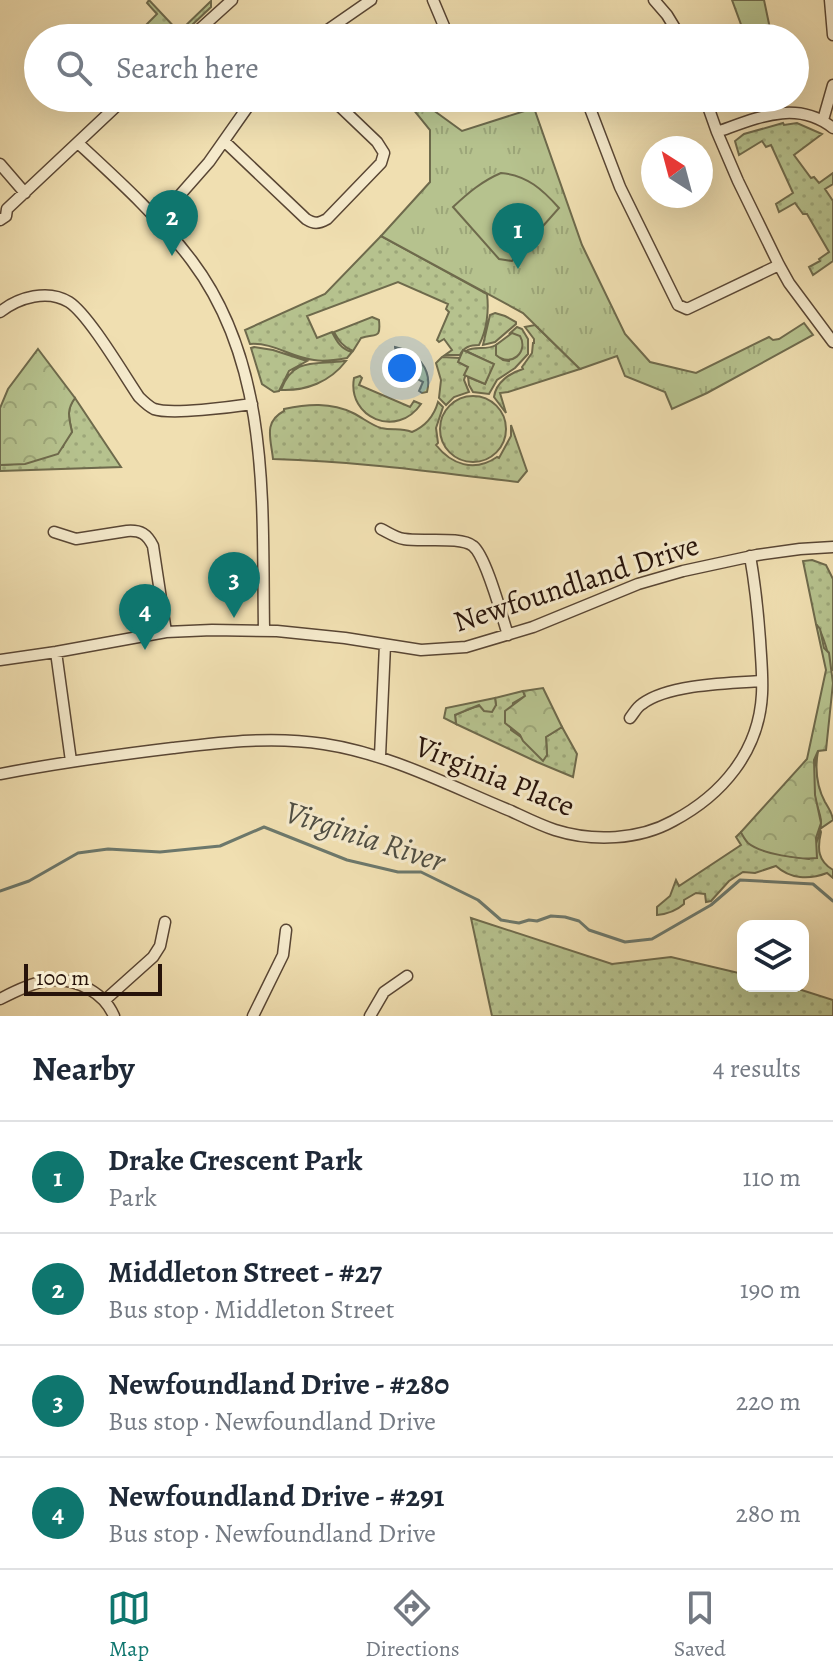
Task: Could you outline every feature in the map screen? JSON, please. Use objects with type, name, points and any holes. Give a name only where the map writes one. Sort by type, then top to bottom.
[{"type":"street","points":[[205,24],[232,0]]},
{"type":"street","points":[[336,24],[371,0]]},
{"type":"street","points":[[433,0],[443,24]]},
{"type":"street","points":[[654,0],[672,24]]},
{"type":"street","points":[[830,0],[833,35]]},
{"type":"street","points":[[823,120],[833,85]]},
{"type":"street","points":[[0,220],[6,216],[4,209],[110,112]]},
{"type":"street","points":[[158,220],[192,183],[244,112]]},
{"type":"street","points":[[224,141],[306,219],[320,224],[381,163],[384,153],[377,142],[346,112]]},
{"type":"street","points":[[591,112],[620,187],[678,305],[687,309],[779,265]]},
{"type":"street","points":[[710,112],[738,181],[779,265],[833,342]]},
{"type":"street","points":[[717,132],[752,120],[792,112],[823,120],[833,128]]},
{"type":"street","points":[[78,143],[158,220],[194,263],[222,310],[239,349],[252,404],[259,458],[264,630]]},
{"type":"street","points":[[0,164],[25,193]]},
{"type":"street","points":[[0,312],[24,298],[40,296],[70,303],[91,327],[139,397],[157,410],[252,404]]},
{"type":"street","points":[[381,529],[400,538],[463,542],[473,546],[484,566],[508,635]]},
{"type":"street","points":[[54,532],[76,539],[136,530],[146,535],[153,546],[166,632]]},
{"type":"street","name":"Newfoundland Drive","points":[[0,660],[166,632],[264,630],[421,650],[466,647],[508,635],[649,580],[750,556],[833,547]]},
{"type":"street","name":"Virginia Place","points":[[0,774],[71,761],[228,742],[314,742],[380,756],[555,830],[592,837],[640,834],[664,827],[706,801],[733,774],[754,734],[762,681],[750,556]]},
{"type":"street","points":[[380,756],[385,645]]},
{"type":"street","points":[[56,652],[71,761]]},
{"type":"street","points":[[630,718],[640,705],[656,696],[689,688],[762,681]]},
{"type":"street","points":[[105,1000],[153,957],[160,946],[165,922]]},
{"type":"street","points":[[253,1016],[283,955],[286,930]]},
{"type":"street","points":[[370,1016],[384,992],[407,976]]},
{"type":"street","points":[[0,999],[41,981],[60,979],[75,983],[105,1000],[114,1016]]},
{"type":"green space","points":[[149,0],[172,24],[147,24],[157,14],[147,3]]},
{"type":"green space","points":[[732,0],[764,0],[769,24],[741,24]]},
{"type":"green space","points":[[211,1],[211,7],[193,24],[187,24]]},
{"type":"green space","points":[[415,112],[436,112],[462,131],[521,112],[535,112],[582,245],[625,334],[650,362],[696,373],[769,337],[779,339],[804,323],[813,335],[672,409],[665,392],[625,376],[617,356],[580,369],[523,313],[381,236],[430,182],[430,130]]},
{"type":"green space","points":[[783,123],[797,123],[822,134],[794,155],[811,178],[814,177],[819,183],[833,173],[833,184],[825,189],[833,201],[833,261],[813,275],[809,267],[829,252],[807,214],[803,214],[795,203],[779,212],[776,204],[793,193],[771,145],[766,147],[762,141],[739,155],[735,141],[744,134]]},
{"type":"green space","points":[[501,173],[534,184],[559,208],[512,261],[499,259],[453,207]]},
{"type":"green space","points":[[381,236],[487,294],[487,320],[479,345],[468,347],[460,355],[445,355],[452,350],[444,339],[437,340],[449,312],[446,309],[448,304],[398,282],[307,316],[317,338],[332,332],[340,345],[352,352],[347,358],[314,360],[267,345],[250,344],[245,330],[325,294]]},
{"type":"green space","points":[[495,313],[516,324],[495,342],[483,345],[490,315]]},
{"type":"green space","points":[[372,317],[379,320],[378,333],[361,338],[353,351],[334,332]]},
{"type":"green space","points":[[535,325],[580,369],[500,393],[506,413],[494,397],[495,392],[504,379],[523,369],[534,343],[525,327]]},
{"type":"green space","points":[[517,327],[528,339],[528,354],[497,380],[489,394],[473,392],[468,377],[485,384],[493,364],[466,351],[496,345],[497,355],[509,361],[512,333],[509,334]]},
{"type":"green space","points":[[512,333],[520,336],[522,348],[513,359],[502,359],[496,355],[496,345]]},
{"type":"green space","points":[[395,347],[410,352],[421,362],[427,376],[427,392],[419,391],[423,382],[403,369]]},
{"type":"green space","points":[[251,348],[307,361],[289,371],[279,391],[274,392],[262,384]]},
{"type":"green space","points":[[38,349],[75,398],[69,410],[72,432],[58,454],[25,464],[0,465],[0,408],[8,389]]},
{"type":"green space","points":[[463,350],[494,364],[485,384],[464,375],[468,367],[458,362]]},
{"type":"green space","points":[[442,357],[460,358],[459,362],[468,367],[464,380],[469,392],[454,397],[446,405],[439,398],[441,380],[436,363]]},
{"type":"green space","points":[[346,361],[333,375],[317,384],[281,390],[286,379],[299,367]]},
{"type":"green space","points":[[360,376],[359,385],[410,407],[414,401],[421,404],[411,415],[399,420],[387,422],[376,419],[358,404],[354,378]]},
{"type":"green space","points":[[473,396],[486,398],[496,406],[504,416],[504,442],[496,452],[486,460],[473,462],[460,460],[450,452],[442,442],[440,429],[442,416],[450,406],[460,398]]},
{"type":"green space","points":[[75,398],[121,467],[0,471],[0,465],[33,460],[63,447],[72,432],[69,410]]},
{"type":"green space","points":[[438,402],[443,407],[436,428],[436,445],[449,457],[464,464],[480,465],[499,458],[511,436],[511,425],[527,471],[518,482],[365,465],[273,459],[271,426],[284,409],[310,405],[336,407],[381,428],[412,432],[429,420]]},
{"type":"green space","points":[[812,560],[826,565],[833,579],[833,670],[830,671],[803,561]]},
{"type":"green space","points":[[816,624],[824,648],[829,653],[833,683],[826,750],[818,751],[814,760],[815,795],[821,823],[816,838],[817,858],[801,858],[754,847],[741,832],[807,759],[826,670]]},
{"type":"green space","points":[[543,688],[562,727],[546,737],[547,755],[543,761],[505,723],[505,711],[525,696],[523,691]]},
{"type":"green space","points":[[523,691],[525,696],[513,703],[511,730],[547,755],[546,737],[562,727],[577,754],[573,777],[456,724],[455,715],[475,707],[496,705],[495,698]]},
{"type":"green space","points":[[495,698],[496,705],[492,712],[484,711],[479,705],[455,715],[456,724],[444,718],[446,708]]},
{"type":"green space","points":[[818,751],[818,784],[833,820],[820,829],[814,780]]},
{"type":"green space","points":[[820,829],[820,854],[824,863],[833,870],[833,878],[827,873],[813,877],[794,876],[776,866],[755,873],[743,872],[729,881],[711,901],[706,902],[705,894],[696,893],[675,910],[657,915],[657,907],[670,896],[676,880],[679,886],[741,845],[736,837],[741,832],[763,849],[809,859]]},
{"type":"green space","points":[[471,918],[612,964],[671,957],[737,973],[737,992],[808,992],[833,1000],[833,1016],[492,1016]]},
{"type":"waterway","name":"Virginia River","points":[[0,891],[29,881],[78,853],[108,849],[160,852],[220,846],[264,827],[347,860],[398,872],[421,872],[478,900],[501,920],[519,923],[551,916],[565,917],[579,921],[589,930],[625,942],[652,939],[711,905],[740,880],[813,884],[833,901]]},
{"type":"place","name":"Middleton Street - #27","points":[[172,256]]},
{"type":"place","name":"Drake Crescent Park","points":[[518,269]]},
{"type":"place","name":"Newfoundland Drive - #280","points":[[234,618]]},
{"type":"place","name":"Newfoundland Drive - #291","points":[[145,650]]}]
